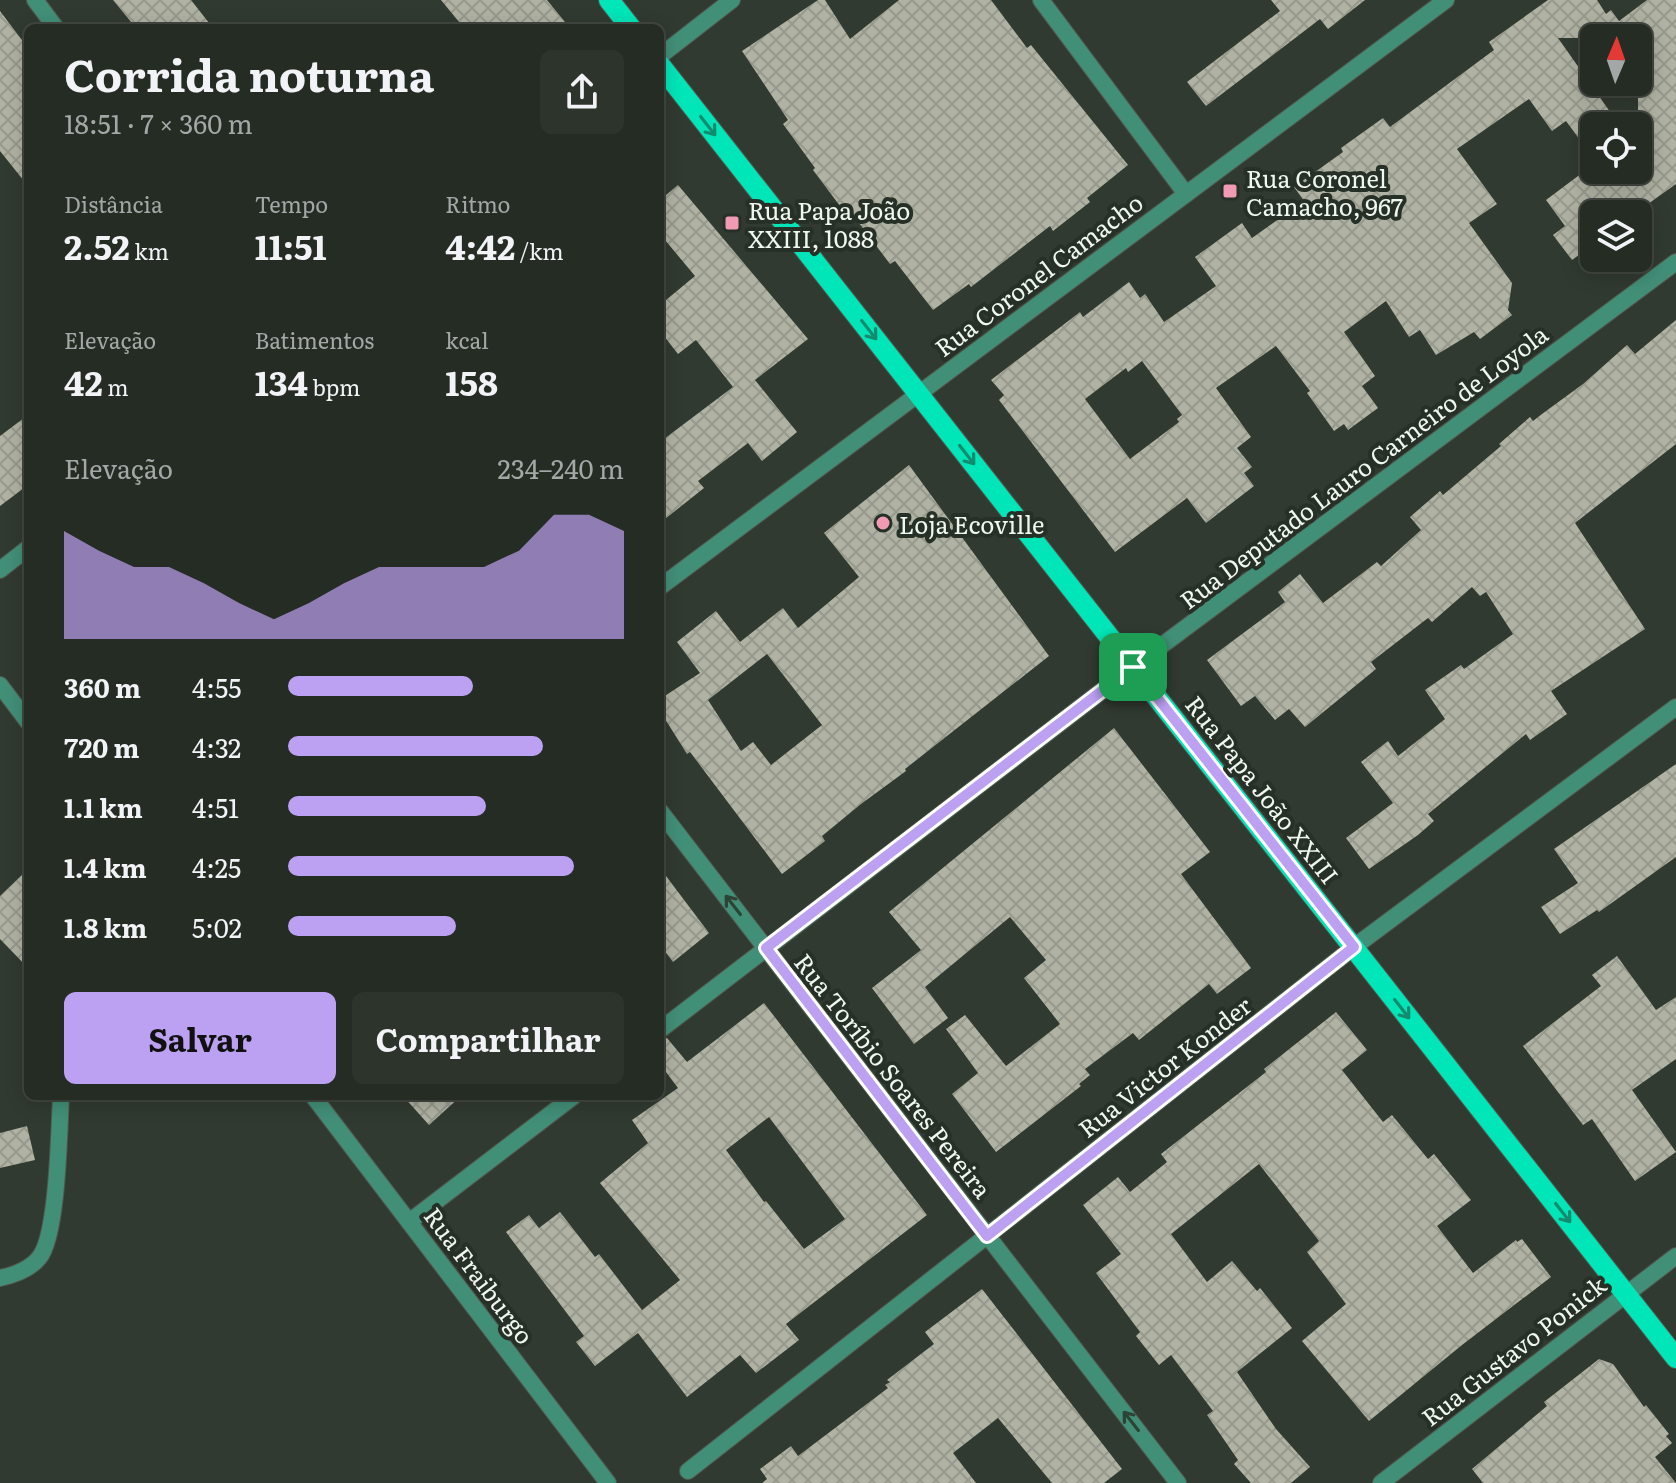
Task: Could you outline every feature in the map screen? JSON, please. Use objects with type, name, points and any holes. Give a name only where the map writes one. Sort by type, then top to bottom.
[{"type":"main road","points":[[609,0],[628,24]]},
{"type":"main road","name":"Rua Papa João XXIII","points":[[664,70],[1676,1358]]},
{"type":"street","points":[[35,0],[53,24]]},
{"type":"street","points":[[664,53],[732,0]]},
{"type":"street","points":[[1041,0],[1186,194]]},
{"type":"street","name":"Rua Coronel Camacho","points":[[664,584],[1446,0]]},
{"type":"street","name":"Rua Deputado Lauro Carneiro de Loyola","points":[[664,1027],[1133,667],[1676,262]]},
{"type":"street","points":[[0,570],[24,551]]},
{"type":"street","points":[[0,685],[24,717]]},
{"type":"street","name":"Rua Victor Konder","points":[[688,1471],[1354,947],[1676,707]]},
{"type":"street","name":"Rua Toríbio Soares Pereira","points":[[664,816],[1178,1483]]},
{"type":"street","points":[[0,1278],[17,1275],[40,1257],[49,1233],[61,1100]]},
{"type":"street","name":"Rua Fraiburgo","points":[[316,1100],[608,1483]]},
{"type":"street","points":[[409,1222],[569,1100]]},
{"type":"street","name":"Rua Gustavo Ponick","points":[[1381,1483],[1676,1256]]},
{"type":"building","points":[[113,0],[191,0],[210,24],[133,24]]},
{"type":"building","points":[[441,0],[547,0],[567,24],[461,24]]},
{"type":"building","points":[[818,0],[825,0],[850,39],[899,0],[991,0],[1027,48],[1031,45],[1128,165],[1087,198],[1090,202],[1053,231],[1050,226],[971,287],[969,284],[933,310],[895,261],[890,264],[847,207],[843,210],[813,170],[815,168],[783,124],[788,120],[742,51]]},
{"type":"building","points":[[1271,0],[1365,0],[1328,29],[1320,19],[1206,106],[1187,82],[1280,11]]},
{"type":"building","points":[[1548,0],[1597,0],[1606,14],[1611,10],[1619,21],[1647,0],[1676,0],[1676,184],[1652,201],[1580,200],[1580,254],[1572,260],[1553,235],[1565,226],[1546,200],[1580,174],[1580,184],[1652,184],[1652,112],[1638,112],[1638,96],[1652,96],[1652,24],[1580,24],[1580,38],[1558,38],[1580,69],[1580,96],[1599,96],[1610,112],[1580,112],[1580,140],[1566,121],[1552,131],[1529,99],[1457,149],[1497,204],[1469,223],[1512,283],[1508,310],[1512,315],[1480,339],[1474,332],[1436,355],[1420,330],[1409,337],[1386,301],[1344,332],[1375,376],[1362,386],[1378,408],[1348,430],[1344,424],[1334,431],[1307,393],[1310,391],[1276,346],[1216,388],[1251,437],[1237,448],[1252,467],[1244,473],[1254,486],[1206,523],[1187,498],[1115,552],[999,400],[1004,395],[991,380],[1080,312],[1083,317],[1129,282],[1140,298],[1145,294],[1164,322],[1216,286],[1195,257],[1242,223],[1252,238],[1304,201],[1294,187],[1343,152],[1341,148],[1383,118],[1390,127],[1494,50],[1489,42]],"holes":[[[1142,361],[1182,415],[1177,419],[1179,422],[1130,459],[1085,399],[1126,368],[1128,372]]]},
{"type":"building","points":[[0,11],[24,43],[24,181],[0,151]]},
{"type":"building","points":[[678,185],[808,339],[755,380],[797,432],[762,461],[748,443],[698,481],[704,488],[664,520],[664,439],[733,387],[696,340],[678,354],[664,336],[664,302],[695,276],[664,239],[664,197]]},
{"type":"building","points":[[1676,320],[1676,444],[1575,523],[1645,629],[1551,691],[1567,714],[1530,740],[1526,734],[1428,814],[1434,821],[1418,835],[1369,869],[1346,838],[1393,803],[1361,762],[1388,741],[1398,756],[1445,719],[1425,690],[1461,665],[1464,669],[1513,634],[1486,592],[1480,596],[1472,587],[1432,622],[1428,618],[1371,662],[1376,669],[1305,727],[1289,709],[1275,720],[1255,696],[1241,706],[1207,660],[1285,602],[1278,592],[1300,574],[1323,603],[1377,562],[1381,566],[1421,530],[1410,517],[1440,491],[1443,495],[1530,417],[1533,421],[1583,384],[1627,345],[1635,354]]},
{"type":"building","points":[[24,418],[24,488],[0,506],[0,436]]},
{"type":"building","points":[[909,465],[1049,656],[861,804],[822,836],[825,841],[782,874],[690,752],[687,754],[664,717],[664,696],[700,673],[677,642],[716,611],[740,642],[783,608],[798,628],[859,577],[824,533]],"holes":[[[767,654],[822,725],[771,765],[753,742],[741,751],[708,700]]]},
{"type":"building","points":[[1114,728],[1210,852],[1181,874],[1251,968],[1217,994],[1209,984],[1139,1040],[1133,1033],[1085,1069],[1090,1075],[1079,1084],[1081,1086],[996,1152],[952,1094],[978,1073],[946,1029],[965,1015],[1006,1066],[1060,1024],[1024,978],[1046,960],[1010,917],[925,987],[948,1018],[914,1044],[872,988],[921,950],[889,912]]},
{"type":"building","points":[[1676,764],[1676,857],[1599,912],[1597,910],[1560,934],[1541,907],[1578,883],[1554,849]]},
{"type":"building","points":[[24,873],[24,964],[0,939],[0,896]]},
{"type":"building","points":[[664,873],[709,933],[673,962],[664,950]]},
{"type":"building","points":[[1617,956],[1656,1010],[1676,997],[1676,1059],[1632,1090],[1676,1152],[1635,1181],[1592,1119],[1583,1125],[1523,1046],[1601,986],[1592,975]]},
{"type":"building","points":[[764,1003],[927,1215],[786,1324],[799,1340],[756,1373],[740,1355],[687,1397],[638,1333],[595,1366],[576,1342],[584,1336],[506,1232],[529,1215],[539,1228],[560,1212],[595,1257],[599,1254],[642,1310],[680,1280],[600,1183],[648,1143],[632,1120],[678,1088],[664,1069],[664,1039],[667,1038],[687,1062]],"holes":[[[769,1117],[845,1219],[804,1249],[726,1150]]]},
{"type":"building","points":[[1336,1012],[1367,1050],[1342,1070],[1383,1122],[1392,1115],[1428,1159],[1434,1154],[1471,1200],[1437,1226],[1473,1273],[1516,1240],[1522,1239],[1551,1277],[1369,1421],[1302,1341],[1346,1304],[1307,1252],[1319,1241],[1259,1164],[1171,1234],[1207,1282],[1232,1261],[1257,1291],[1260,1288],[1292,1328],[1237,1372],[1276,1429],[1310,1467],[1291,1483],[1251,1483],[1234,1464],[1238,1460],[1207,1415],[1213,1411],[1171,1355],[1159,1365],[1136,1336],[1140,1332],[1096,1273],[1121,1254],[1083,1205],[1118,1177],[1130,1192],[1167,1162],[1161,1154],[1266,1072],[1264,1069]]},
{"type":"building","points":[[407,1100],[457,1100],[429,1125]]},
{"type":"building","points":[[27,1126],[35,1160],[0,1168],[0,1133]]},
{"type":"building","points":[[982,1289],[1122,1469],[1104,1483],[1052,1483],[998,1418],[953,1453],[976,1483],[762,1483],[767,1479],[760,1469],[791,1446],[798,1456],[888,1388],[885,1385],[890,1382],[887,1380],[934,1344],[925,1332]]},
{"type":"building","points":[[1599,1359],[1613,1364],[1644,1407],[1646,1405],[1669,1434],[1666,1436],[1672,1443],[1655,1457],[1676,1483],[1483,1483],[1472,1469],[1547,1406],[1544,1402]]},
{"type":"place","name":"Rua Coronel Camacho, 967","points":[[1230,191]]},
{"type":"place","name":"Rua Papa João XXIII, 1088","points":[[732,223]]},
{"type":"place","name":"Loja Ecoville","points":[[883,523]]},
{"type":"route","points":[[1133,667],[1354,947],[987,1236],[766,948],[1133,667]]}]
